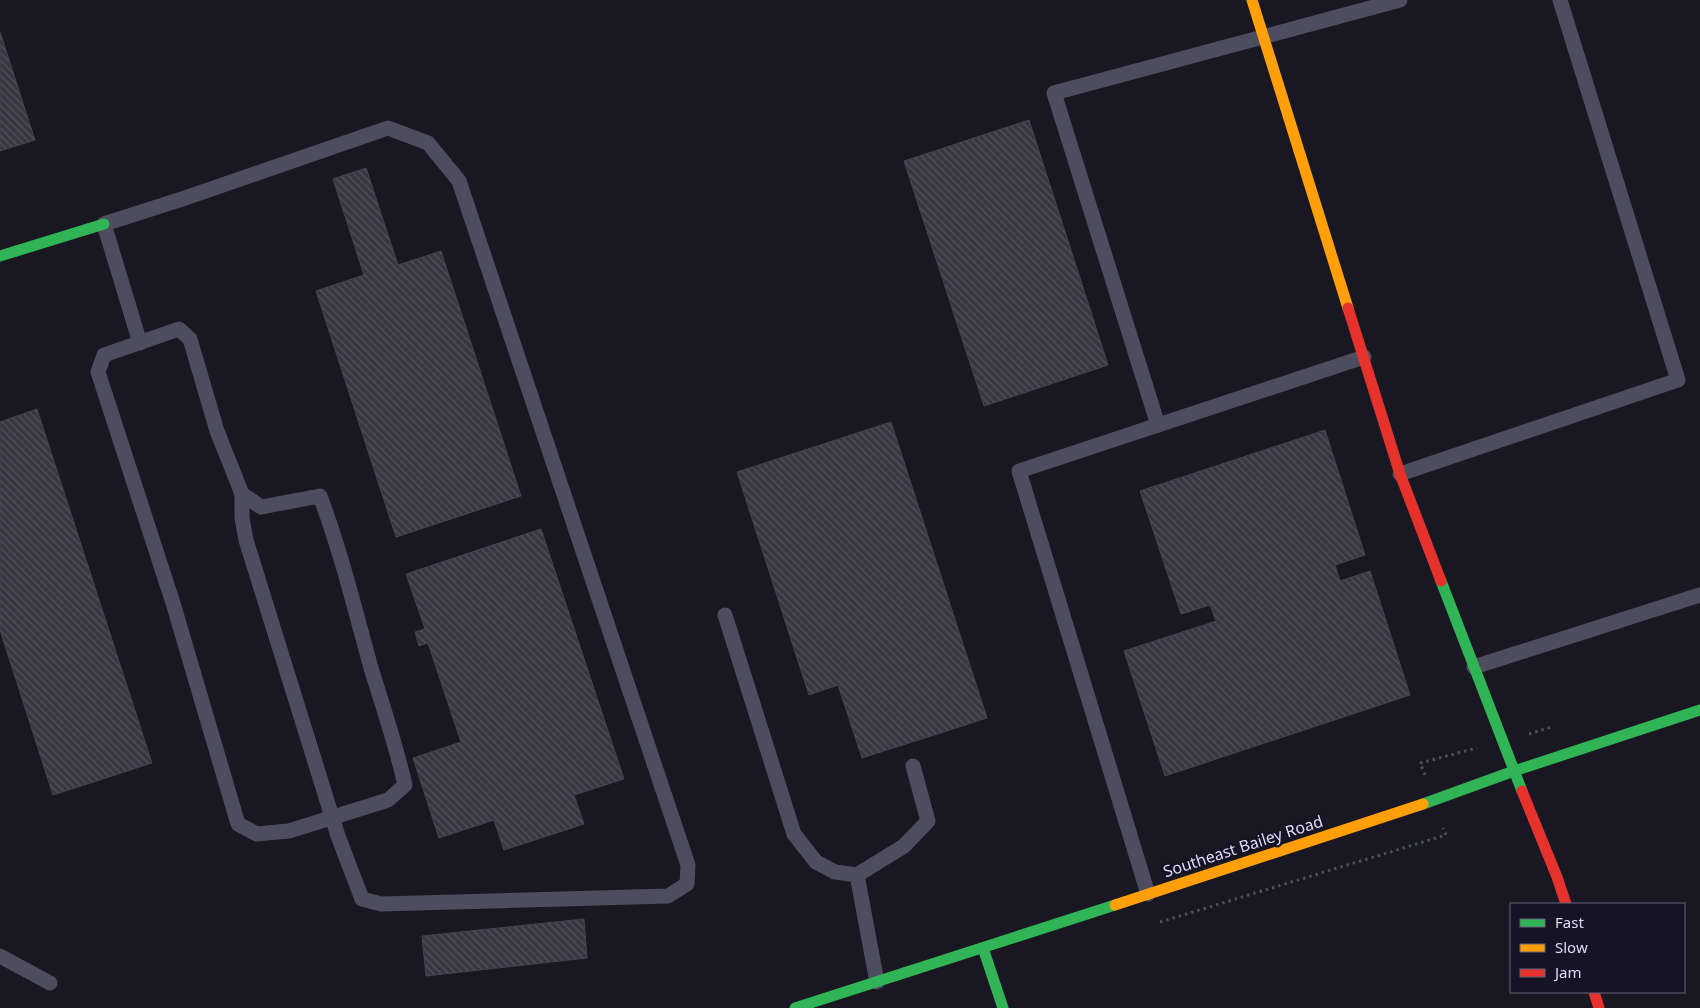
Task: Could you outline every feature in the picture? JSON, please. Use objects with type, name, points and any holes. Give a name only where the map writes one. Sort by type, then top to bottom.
[{"type":"main road","points":[[1252,0],[1400,474],[1566,903]]},
{"type":"main road","points":[[0,256],[104,224]]},
{"type":"main road","name":"Southeast Bailey Road","points":[[795,1008],[1434,801],[1514,771],[1700,710]]},
{"type":"main road","points":[[983,948],[1004,1008]]},
{"type":"main road","points":[[1594,993],[1599,1008]]},
{"type":"lane","points":[[1158,425],[1054,93],[1400,0]]},
{"type":"lane","points":[[1400,474],[1678,380],[1560,0]]},
{"type":"lane","points":[[140,342],[104,224],[388,128],[428,143],[459,181],[688,865],[687,884],[668,896],[381,904],[362,899],[332,818],[246,540],[242,518],[242,494],[218,431],[190,339],[179,329],[104,356],[98,372],[174,603],[238,824],[257,834],[289,831],[332,818],[388,800],[405,785],[398,754],[378,691],[332,527],[320,496],[260,507],[242,494]]},
{"type":"lane","points":[[1148,894],[1019,471],[1364,357]]},
{"type":"lane","points":[[1474,667],[1700,594]]},
{"type":"lane","points":[[725,615],[794,834],[816,862],[835,872],[857,875],[904,846],[928,821],[913,766]]},
{"type":"lane","points":[[857,875],[876,982]]},
{"type":"lane","points":[[0,956],[50,983]]},
{"type":"building","points":[[0,32],[35,140],[0,151]]},
{"type":"building","points":[[1029,120],[1108,365],[984,406],[904,161]]},
{"type":"building","points":[[366,168],[398,265],[441,251],[521,496],[396,537],[316,291],[364,275],[333,179]]},
{"type":"building","points":[[37,409],[152,763],[53,795],[0,630],[0,422]]},
{"type":"building","points":[[891,422],[987,718],[862,758],[838,685],[809,695],[737,472]]},
{"type":"building","points":[[1325,430],[1365,555],[1335,565],[1340,581],[1370,571],[1410,695],[1165,776],[1124,651],[1216,621],[1210,605],[1181,614],[1140,491]]},
{"type":"building","points":[[541,529],[624,779],[574,795],[584,824],[504,850],[494,820],[439,838],[413,758],[461,742],[428,643],[419,646],[415,632],[425,629],[406,574]]},
{"type":"building","points":[[584,919],[587,958],[426,976],[422,936]]},
{"type":"traffic: fast","points":[[0,256],[104,224]]},
{"type":"traffic: fast","points":[[1441,581],[1522,791]]},
{"type":"traffic: fast","points":[[1423,804],[1514,771],[1700,710]]},
{"type":"traffic: fast","points":[[795,1008],[1115,905]]},
{"type":"traffic: fast","points":[[983,948],[1003,1008]]},
{"type":"traffic: slow","points":[[1252,0],[1348,308]]},
{"type":"traffic: slow","points":[[1115,905],[1423,804]]},
{"type":"traffic: jam","points":[[1348,308],[1400,474],[1441,581]]},
{"type":"traffic: jam","points":[[1522,791],[1566,903]]},
{"type":"traffic: jam","points":[[1594,993],[1599,1008]]}]
